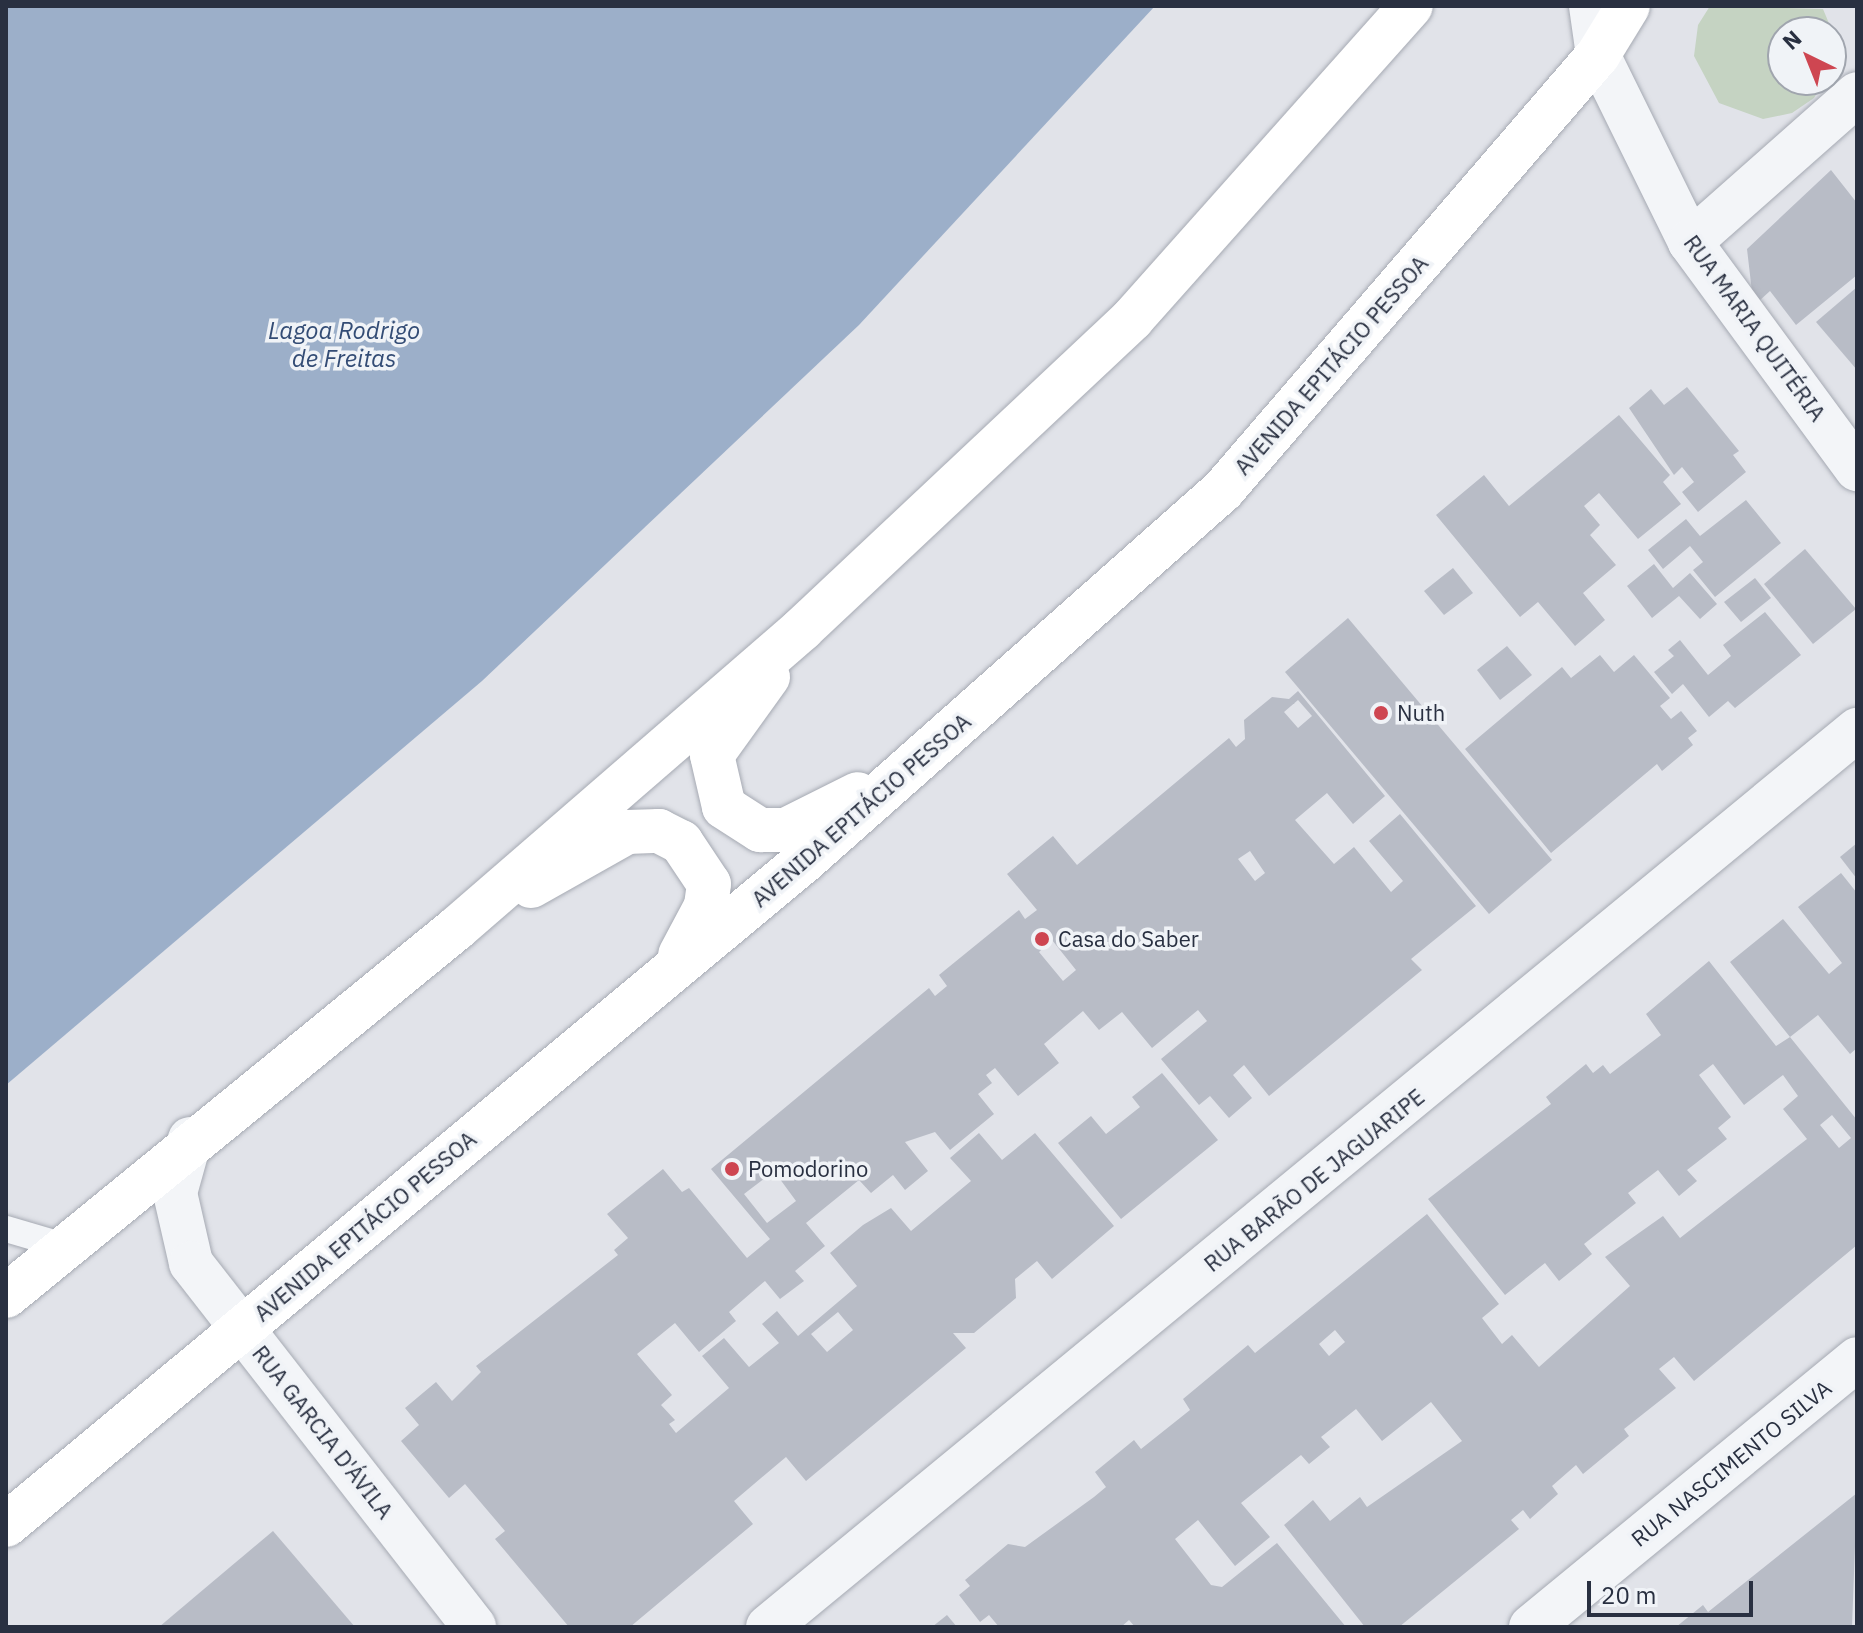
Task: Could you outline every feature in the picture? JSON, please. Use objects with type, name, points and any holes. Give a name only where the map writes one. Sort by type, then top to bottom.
[{"type":"highway","points":[[6,1296],[190,1139],[457,928],[802,629],[1132,319],[1411,6]]},
{"type":"highway","name":"AVENIDA EPITÁCIO PESSOA","points":[[6,1525],[919,763],[1223,490],[1598,55],[1628,6]]},
{"type":"highway","points":[[802,629],[712,755],[724,807],[760,830],[786,830],[919,763]]},
{"type":"highway","points":[[457,928],[627,832],[659,831],[681,842],[709,884],[706,906],[667,974]]},
{"type":"street","name":"RUA MARIA QUITÉRIA","points":[[1591,6],[1598,55],[1690,242],[1857,469]]},
{"type":"street","points":[[1598,55],[1647,6]]},
{"type":"street","points":[[1690,242],[1857,94]]},
{"type":"street","name":"RUA BARÃO DE JAGUARIPE","points":[[768,1627],[1857,730]]},
{"type":"street","name":"RUA GARCIA D'ÁVILA","points":[[190,1139],[175,1193],[178,1232],[191,1263],[474,1627]]},
{"type":"street","name":"RUA NASCIMENTO SILVA","points":[[1531,1627],[1857,1359]]},
{"type":"lane","points":[[6,1229],[64,1246]]},
{"type":"green space","points":[[1710,6],[1823,9],[1826,16],[1767,16],[1767,96],[1814,98],[1792,113],[1763,119],[1719,103],[1694,56],[1698,25]]},
{"type":"water","name":"Lagoa Rodrigo de Freitas","points":[[6,6],[1155,6],[859,325],[482,681],[6,1085]]},
{"type":"building","points":[[1831,170],[1857,203],[1857,275],[1796,325],[1770,291],[1759,301],[1752,292],[1747,249]]},
{"type":"building","points":[[1857,287],[1857,370],[1816,322]]},
{"type":"building","points":[[1687,387],[1739,451],[1733,455],[1746,472],[1698,512],[1682,492],[1694,482],[1682,467],[1674,475],[1629,408],[1651,389],[1664,405]]},
{"type":"building","points":[[1619,415],[1670,475],[1663,482],[1681,504],[1638,539],[1599,493],[1584,506],[1600,525],[1590,535],[1616,565],[1583,593],[1605,620],[1575,646],[1538,602],[1520,617],[1436,515],[1484,475],[1509,506]]},
{"type":"building","points":[[1746,500],[1781,543],[1715,597],[1693,570],[1703,562],[1690,546],[1663,569],[1648,550],[1686,519],[1700,536]]},
{"type":"building","points":[[1805,549],[1856,609],[1813,644],[1764,584]]},
{"type":"building","points":[[1654,564],[1673,588],[1690,573],[1717,604],[1700,619],[1679,596],[1652,618],[1627,586]]},
{"type":"building","points":[[1453,568],[1473,593],[1444,615],[1424,591]]},
{"type":"building","points":[[1755,578],[1771,598],[1741,622],[1724,602]]},
{"type":"building","points":[[1765,612],[1801,655],[1735,708],[1728,701],[1709,717],[1683,684],[1672,694],[1654,672],[1674,656],[1668,650],[1680,640],[1708,675],[1731,656],[1723,645]]},
{"type":"building","points":[[1348,618],[1552,860],[1489,914],[1285,672]]},
{"type":"building","points":[[1507,646],[1532,675],[1500,700],[1477,670]]},
{"type":"building","points":[[1600,655],[1614,672],[1634,655],[1670,698],[1660,706],[1671,719],[1681,711],[1697,731],[1688,738],[1693,745],[1662,771],[1657,764],[1551,853],[1465,749],[1562,667],[1571,678]]},
{"type":"building","points":[[1298,691],[1385,796],[1353,824],[1327,793],[1295,820],[1334,864],[1354,847],[1391,892],[1403,881],[1369,841],[1400,814],[1476,906],[1411,959],[1422,970],[1269,1096],[1244,1065],[1233,1075],[1252,1098],[1229,1118],[1210,1096],[1199,1105],[1161,1059],[1207,1021],[1198,1010],[1152,1048],[1122,1012],[1099,1030],[1083,1011],[1044,1044],[1059,1063],[1018,1096],[995,1068],[986,1075],[992,1083],[978,1094],[994,1114],[950,1150],[935,1132],[905,1142],[928,1171],[905,1190],[893,1175],[871,1193],[859,1180],[806,1223],[825,1246],[795,1271],[804,1281],[780,1299],[765,1281],[729,1312],[736,1321],[699,1352],[675,1323],[637,1354],[672,1395],[661,1405],[675,1420],[669,1424],[676,1433],[729,1388],[702,1356],[724,1338],[749,1367],[779,1343],[762,1324],[777,1311],[798,1336],[857,1286],[830,1253],[863,1225],[891,1208],[911,1231],[971,1181],[950,1158],[979,1133],[1002,1160],[1035,1133],[1114,1226],[1052,1279],[1037,1261],[1015,1279],[1016,1298],[974,1333],[953,1333],[966,1348],[806,1481],[786,1457],[734,1501],[753,1524],[630,1627],[569,1627],[495,1539],[505,1531],[465,1484],[449,1498],[401,1441],[419,1425],[405,1408],[436,1382],[452,1401],[481,1372],[476,1366],[618,1255],[614,1250],[628,1238],[607,1214],[663,1169],[682,1192],[689,1188],[747,1258],[770,1239],[711,1169],[929,988],[935,996],[947,986],[939,975],[1019,910],[1025,919],[1037,910],[1007,874],[1053,836],[1077,865],[1229,738],[1236,747],[1245,739],[1244,720],[1272,697],[1289,699]],"holes":[[[1298,700],[1312,716],[1298,728],[1284,712]],[[1250,851],[1265,873],[1255,881],[1238,859]],[[1052,940],[1076,970],[1063,981],[1039,952]],[[774,1171],[796,1201],[767,1223],[744,1194]],[[838,1312],[853,1330],[827,1352],[811,1334]]]},
{"type":"building","points":[[1857,843],[1857,879],[1840,857]]},
{"type":"building","points":[[1841,873],[1857,893],[1857,1048],[1850,1054],[1818,1015],[1790,1037],[1730,962],[1783,919],[1829,974],[1842,963],[1798,907]]},
{"type":"building","points":[[1709,961],[1776,1046],[1790,1037],[1857,1120],[1857,1245],[1694,1381],[1674,1357],[1659,1369],[1676,1388],[1624,1429],[1629,1436],[1583,1474],[1576,1465],[1552,1486],[1558,1494],[1530,1519],[1523,1510],[1511,1520],[1519,1529],[1399,1627],[1365,1627],[1284,1525],[1313,1500],[1330,1521],[1360,1497],[1367,1507],[1462,1441],[1431,1402],[1382,1441],[1356,1409],[1321,1437],[1330,1447],[1309,1464],[1301,1455],[1241,1503],[1270,1537],[1235,1566],[1198,1520],[1175,1539],[1211,1585],[1222,1587],[1277,1543],[1346,1627],[1135,1627],[1129,1620],[1121,1627],[999,1627],[989,1615],[980,1622],[959,1595],[970,1586],[965,1580],[1008,1544],[1025,1547],[1094,1497],[1106,1487],[1095,1472],[1134,1440],[1141,1449],[1190,1410],[1183,1399],[1248,1345],[1255,1353],[1427,1214],[1499,1304],[1482,1318],[1502,1344],[1512,1335],[1539,1367],[1630,1286],[1605,1257],[1663,1216],[1680,1238],[1807,1139],[1783,1109],[1798,1096],[1783,1075],[1744,1105],[1713,1064],[1699,1075],[1731,1117],[1718,1128],[1727,1139],[1687,1170],[1697,1181],[1679,1196],[1658,1170],[1628,1193],[1636,1203],[1584,1244],[1592,1254],[1580,1264],[1559,1281],[1545,1263],[1505,1295],[1428,1199],[1551,1104],[1546,1097],[1586,1064],[1593,1073],[1603,1065],[1610,1074],[1661,1035],[1646,1014]],"holes":[[[1832,1115],[1851,1138],[1839,1148],[1820,1125]],[[1335,1330],[1345,1342],[1329,1356],[1319,1344]]]},
{"type":"building","points":[[1162,1073],[1218,1140],[1121,1219],[1058,1143],[1091,1116],[1106,1134],[1140,1107],[1132,1097]]},
{"type":"building","points":[[1857,1493],[1852,1627],[1676,1627],[1703,1605],[1708,1612]]},
{"type":"building","points":[[273,1531],[355,1627],[159,1627],[204,1589]]},
{"type":"building","points":[[947,1615],[957,1627],[932,1627]]},
{"type":"place","name":"Nuth","points":[[1381,713]]},
{"type":"place","name":"Casa do Saber","points":[[1042,939]]},
{"type":"place","name":"Pomodorino","points":[[732,1169]]}]
